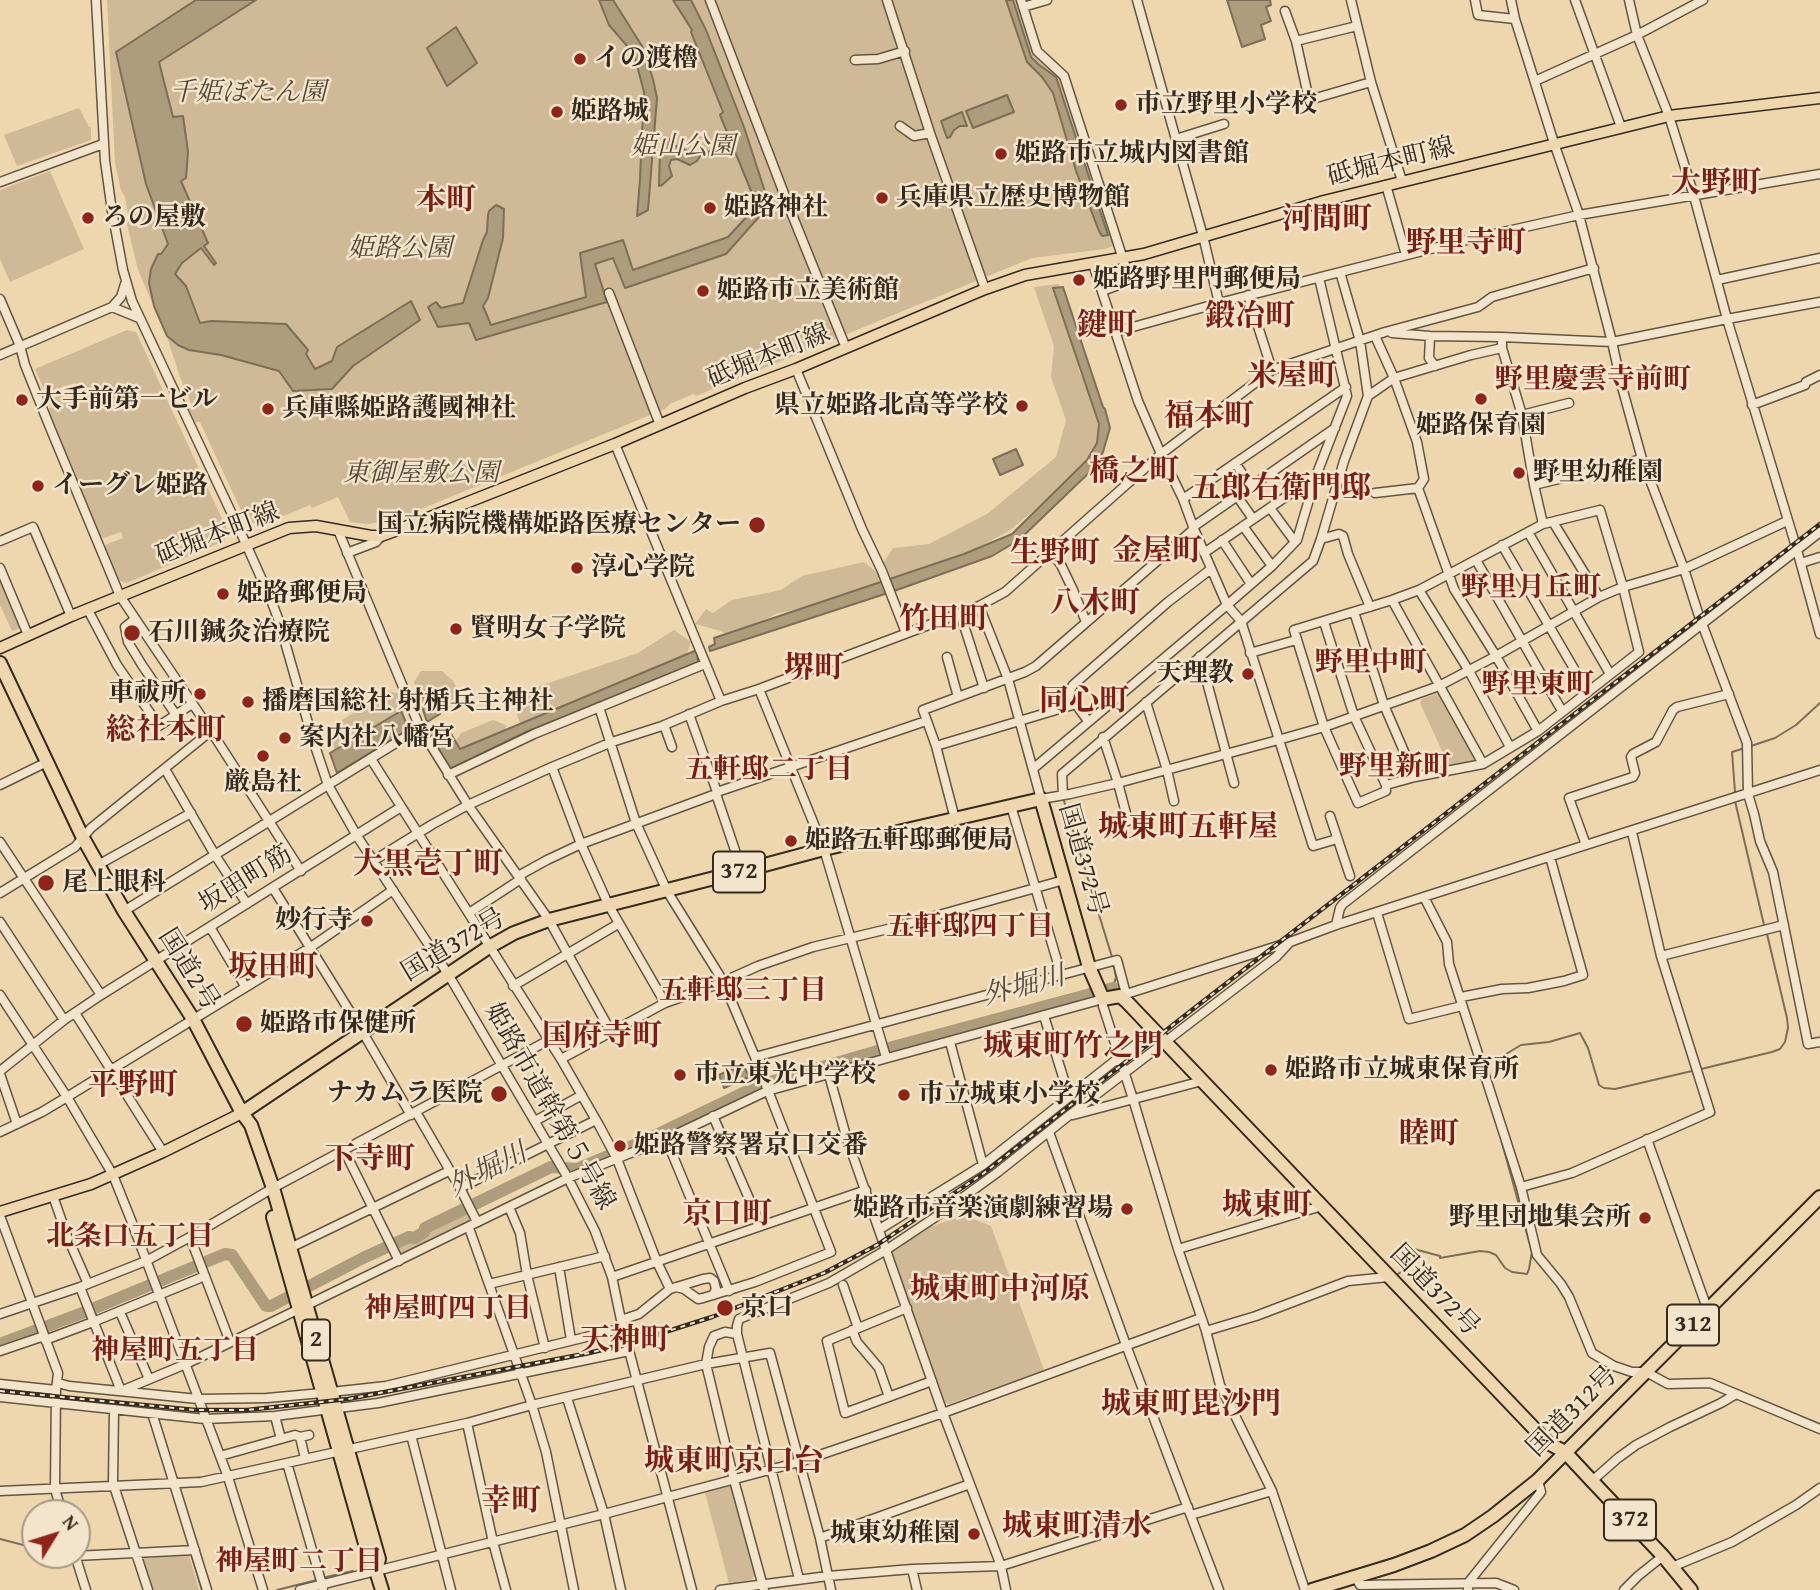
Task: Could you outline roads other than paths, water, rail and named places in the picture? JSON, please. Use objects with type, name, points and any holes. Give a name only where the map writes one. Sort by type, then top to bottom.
[{"type":"highway","name":"国道2号","points":[[0,663],[97,865],[193,1019],[242,1113],[251,1125],[342,1450],[379,1559],[376,1571],[382,1590]]},
{"type":"highway","name":"国道372号","points":[[242,1113],[448,974],[514,933],[549,920],[608,904],[824,849],[1041,799],[1089,967],[1100,992]]},
{"type":"highway","points":[[1100,992],[1123,995]]},
{"type":"highway","name":"国道372号","points":[[1123,995],[1548,1443],[1565,1452],[1663,1556],[1691,1590]]},
{"type":"highway","name":"国道2号","points":[[270,1190],[290,1248],[303,1308]]},
{"type":"highway","name":"国道312号","points":[[1312,1590],[1431,1551],[1465,1535],[1493,1516],[1538,1480],[1820,1197]]},
{"type":"main road","name":"砥堀本町線","points":[[0,648],[246,544],[297,527],[316,526],[381,536],[615,444],[985,289],[1025,275],[1124,259],[1324,201],[1669,116],[1820,98]]},
{"type":"main road","points":[[0,1214],[113,1175],[242,1113]]},
{"type":"street","name":"姫路市道幹第５号線","points":[[96,0],[103,144],[112,211],[125,281],[139,319],[246,544],[279,621],[328,785],[357,836],[448,974],[549,1144],[591,1222],[612,1277],[692,1590]]},
{"type":"street","points":[[710,0],[846,348]]},
{"type":"street","points":[[887,0],[985,289]]},
{"type":"street","points":[[1046,0],[1022,4],[1037,51],[1064,76],[1130,281],[1102,291]]},
{"type":"street","points":[[1137,0],[1219,303]]},
{"type":"street","points":[[1351,0],[1371,82],[1402,181]]},
{"type":"street","points":[[1475,0],[1478,15],[1515,19]]},
{"type":"street","points":[[1511,0],[1554,144],[1579,215],[1642,459],[1747,743],[1748,794],[1759,841],[1773,872],[1808,1044],[1820,1042]]},
{"type":"street","points":[[1575,0],[1621,127]]},
{"type":"street","points":[[1629,0],[1637,35],[1669,116],[1694,196],[1727,319],[1820,634]]},
{"type":"street","points":[[1535,81],[1637,35],[1703,0]]},
{"type":"street","points":[[1285,11],[1296,41],[1309,100],[1371,82]]},
{"type":"street","points":[[1296,41],[1357,26]]},
{"type":"street","points":[[855,60],[878,59],[905,51]]},
{"type":"street","points":[[1176,139],[1224,124]]},
{"type":"street","points":[[900,126],[914,136],[930,133]]},
{"type":"street","points":[[0,182],[103,144]]},
{"type":"street","points":[[1115,331],[1458,242],[1579,215],[1820,174]]},
{"type":"street","points":[[1386,185],[1406,255]]},
{"type":"street","points":[[1717,280],[1820,258]]},
{"type":"street","points":[[1093,264],[1138,401],[1227,605],[1241,621],[1313,846],[1337,839]]},
{"type":"street","points":[[373,861],[468,805],[552,767],[721,701],[979,606],[1004,592],[1161,454],[1272,369],[1335,347],[1478,307],[1492,297],[1594,268]]},
{"type":"street","points":[[1063,795],[1062,774],[1312,561],[1368,396],[1360,341],[1340,272]]},
{"type":"street","points":[[1034,768],[1227,605],[1295,542],[1316,476],[1347,396],[1320,278]]},
{"type":"street","points":[[0,355],[113,307],[124,292],[125,281]]},
{"type":"street","points":[[609,293],[660,425]]},
{"type":"street","points":[[1248,295],[1272,369]]},
{"type":"street","points":[[0,299],[120,596],[301,872]]},
{"type":"street","points":[[1385,332],[1612,342],[1820,302]]},
{"type":"street","points":[[113,307],[139,319]]},
{"type":"street","points":[[1375,336],[1394,378],[1417,442],[1424,480],[1418,488],[1376,493]]},
{"type":"street","points":[[1430,336],[1429,358],[1435,366]]},
{"type":"street","points":[[1502,337],[1502,348],[1522,415],[1534,485],[1548,523],[1599,597]]},
{"type":"street","points":[[1368,396],[1394,378],[1502,348]]},
{"type":"street","points":[[796,369],[906,633]]},
{"type":"street","points":[[1752,405],[1805,385],[1820,376]]},
{"type":"street","points":[[1183,499],[1346,387]]},
{"type":"street","points":[[1522,415],[1569,403]]},
{"type":"street","points":[[955,819],[923,710],[1026,673],[1037,666],[1194,528],[1335,428]]},
{"type":"street","points":[[615,444],[721,701]]},
{"type":"street","points":[[1534,485],[1642,459]]},
{"type":"street","points":[[1236,463],[1251,486]]},
{"type":"street","points":[[1205,554],[1316,476]]},
{"type":"street","points":[[1418,488],[1454,589],[1538,731]]},
{"type":"street","points":[[1237,496],[1254,519]]},
{"type":"street","points":[[1270,508],[1295,542]]},
{"type":"street","points":[[1324,622],[1354,716],[1386,785],[1386,791],[1358,803],[1324,727],[1294,630],[1419,590],[1528,531],[1600,510],[1639,652],[1538,731],[1483,764],[1415,776],[1386,785]]},
{"type":"street","points":[[979,606],[1008,679],[1041,799],[1118,783],[1324,727],[1440,686],[1599,597],[1684,569],[1787,521]]},
{"type":"street","points":[[1243,526],[1272,566]]},
{"type":"street","points":[[0,541],[33,527],[71,616]]},
{"type":"street","points":[[338,530],[420,729],[468,805],[549,920],[611,1032]]},
{"type":"street","points":[[1528,531],[1610,674]]},
{"type":"street","points":[[1336,925],[1343,904],[1820,533]]},
{"type":"street","points":[[1321,540],[1339,534],[1343,536],[1370,607]]},
{"type":"street","points":[[347,553],[376,542],[381,536]]},
{"type":"street","points":[[1222,540],[1251,583]]},
{"type":"street","points":[[1502,545],[1587,691]]},
{"type":"street","points":[[1051,552],[1061,565],[1086,622]]},
{"type":"street","points":[[1801,563],[1820,557]]},
{"type":"street","points":[[1476,560],[1562,711]]},
{"type":"street","points":[[0,568],[28,635]]},
{"type":"street","points":[[1088,721],[1069,692],[1073,685],[1168,602],[1211,569]]},
{"type":"street","points":[[1419,590],[1469,671],[1510,747]]},
{"type":"street","points":[[1392,600],[1483,764]]},
{"type":"street","points":[[88,610],[117,665],[159,726],[192,704]]},
{"type":"street","points":[[1354,612],[1384,705],[1415,776]]},
{"type":"street","points":[[960,613],[984,688]]},
{"type":"street","points":[[135,619],[125,627],[128,642],[176,715]]},
{"type":"street","points":[[1250,653],[1296,640]]},
{"type":"street","points":[[1200,656],[1234,783]]},
{"type":"street","points":[[947,657],[958,697]]},
{"type":"street","points":[[449,775],[534,734],[705,664]]},
{"type":"street","points":[[759,689],[824,849],[886,1057]]},
{"type":"street","points":[[1586,845],[1569,798],[1633,777],[1635,773],[1631,757],[1656,743],[1677,707],[1730,694]]},
{"type":"street","points":[[1146,702],[1174,801]]},
{"type":"street","points":[[936,747],[1076,704]]},
{"type":"street","points":[[599,707],[636,823],[667,891],[723,981],[831,1252],[755,1282],[698,1299],[684,1289],[673,1288]]},
{"type":"street","points":[[689,714],[742,872]]},
{"type":"street","points":[[470,914],[547,860],[582,844],[717,793],[926,721]]},
{"type":"street","points":[[664,725],[672,747]]},
{"type":"street","points":[[124,911],[420,729]]},
{"type":"street","points":[[0,893],[75,847],[91,828],[211,732]]},
{"type":"street","points":[[1103,737],[1128,821]]},
{"type":"street","points":[[371,758],[582,1095],[617,1159],[657,1262],[673,1288]]},
{"type":"street","points":[[0,785],[47,762]]},
{"type":"street","points":[[552,767],[608,904],[665,1003]]},
{"type":"street","points":[[165,769],[247,904]]},
{"type":"street","points":[[755,1057],[1113,961],[1123,995],[1820,770]]},
{"type":"street","points":[[1011,806],[1060,974]]},
{"type":"street","name":"坂田町筋","points":[[0,1073],[64,1020],[101,995],[401,807]]},
{"type":"street","points":[[97,865],[191,813]]},
{"type":"street","points":[[1330,816],[1350,876]]},
{"type":"street","points":[[1521,1187],[1572,1174],[1710,1112],[1661,956],[1632,832]]},
{"type":"street","points":[[0,842],[101,995]]},
{"type":"street","points":[[1377,913],[1409,1019],[1502,989],[1528,988],[1583,975],[1550,858]]},
{"type":"street","points":[[561,1059],[665,1003],[758,966],[813,947],[1064,880]]},
{"type":"street","points":[[273,888],[460,1188],[489,1284],[546,1452],[574,1590]]},
{"type":"street","points":[[0,1132],[42,1112],[311,947],[393,890]]},
{"type":"street","points":[[1424,897],[1447,942],[1449,964],[1521,1187],[1537,1255],[1569,1297],[1592,1353],[1614,1366],[1632,1372],[1646,1372],[1668,1384],[1710,1383],[1820,1429]]},
{"type":"street","points":[[0,922],[64,1020]]},
{"type":"street","points":[[513,986],[618,923]]},
{"type":"street","points":[[1661,956],[1784,925]]},
{"type":"street","points":[[210,927],[245,986]]},
{"type":"street","points":[[799,1579],[737,1334],[739,1319],[829,1283],[886,1250],[988,1179],[1276,957],[1290,942]]},
{"type":"street","points":[[121,1391],[186,1364],[568,1178],[667,1139],[767,1091],[1044,1016],[1100,992],[1178,1249],[1206,1331],[1220,1385],[1272,1490],[1305,1590]]},
{"type":"street","points":[[0,995],[67,1097],[113,1175],[228,1477],[263,1590]]},
{"type":"street","points":[[75,1013],[163,1152]]},
{"type":"street","points":[[1044,1016],[1069,1096]]},
{"type":"street","points":[[880,1229],[983,1165],[1154,1030]]},
{"type":"street","points":[[0,1314],[146,1261],[270,1190],[549,1041]]},
{"type":"street","points":[[950,1042],[983,1165]]},
{"type":"street","points":[[0,1073],[18,1124]]},
{"type":"street","points":[[829,1075],[846,1136],[943,1413],[1002,1566],[1006,1590]]},
{"type":"street","points":[[1067,1117],[1202,1081]]},
{"type":"street","points":[[535,1121],[582,1095]]},
{"type":"street","points":[[713,1116],[761,1226]]},
{"type":"street","points":[[460,1188],[596,1120]]},
{"type":"street","points":[[1049,1132],[1219,1590]]},
{"type":"street","points":[[667,1139],[729,1291]]},
{"type":"street","points":[[1647,1139],[1707,1311]]},
{"type":"street","points":[[344,1150],[399,1261]]},
{"type":"street","points":[[290,1248],[449,1171]]},
{"type":"street","points":[[612,1277],[866,1190]]},
{"type":"street","points":[[53,1196],[84,1285],[90,1314],[121,1391]]},
{"type":"street","points":[[1178,1249],[1322,1206]]},
{"type":"street","points":[[509,1207],[520,1233],[545,1348]]},
{"type":"street","points":[[0,1214],[58,1373],[55,1489],[58,1499]]},
{"type":"street","points":[[190,1237],[230,1342]]},
{"type":"street","points":[[489,1284],[605,1256]]},
{"type":"street","points":[[559,1268],[571,1340]]},
{"type":"street","points":[[0,1351],[45,1338],[90,1314],[120,1312],[157,1287],[205,1276]]},
{"type":"street","points":[[1206,1331],[1256,1316],[1348,1281],[1388,1276]]},
{"type":"street","points":[[0,1384],[69,1386],[198,1399],[267,1398],[326,1393],[386,1385],[545,1348],[622,1324],[673,1288],[703,1279],[710,1278],[714,1281],[716,1287],[713,1295]]},
{"type":"street","points":[[843,1285],[857,1342],[879,1368],[889,1397]]},
{"type":"street","points":[[907,1308],[827,1341],[845,1413],[933,1381]]},
{"type":"street","points":[[120,1312],[149,1379]]},
{"type":"street","points":[[300,1590],[323,1587],[799,1462],[943,1413],[1201,1318]]},
{"type":"street","points":[[737,1334],[725,1332],[714,1336],[706,1364],[763,1587]]},
{"type":"street","points":[[0,1397],[205,1419],[275,1416],[378,1403],[629,1351]]},
{"type":"street","points":[[0,1490],[201,1482],[467,1423],[706,1364],[770,1353],[820,1538],[831,1590]]},
{"type":"street","points":[[148,1394],[149,1413],[207,1590]]},
{"type":"street","points":[[1592,1481],[1636,1446],[1736,1394]]},
{"type":"street","points":[[567,1398],[604,1514],[621,1590]]},
{"type":"street","points":[[114,1409],[113,1483],[148,1590]]},
{"type":"street","points":[[275,1416],[281,1439]]},
{"type":"street","points":[[467,1423],[506,1590]]},
{"type":"street","points":[[220,1456],[295,1435],[304,1436],[305,1458]]},
{"type":"street","points":[[411,1435],[451,1590]]},
{"type":"street","points":[[287,1463],[323,1587]]},
{"type":"street","points":[[1468,1587],[1541,1492],[1538,1480]]},
{"type":"street","points":[[820,1538],[970,1484]]},
{"type":"street","points":[[1672,1567],[1732,1542],[1820,1488]]},
{"type":"street","points":[[720,1590],[763,1587],[828,1576],[912,1569],[1002,1566],[1189,1511],[1272,1490]]},
{"type":"street","points":[[91,1554],[195,1550]]},
{"type":"street","points":[[1624,1590],[1663,1556]]},
{"type":"street","points":[[79,1569],[86,1590]]},
{"type":"street","points":[[912,1569],[917,1590]]},
{"type":"street","points":[[1355,1576],[1360,1585],[1468,1587],[1496,1583],[1514,1590]]},
{"type":"waterway","points":[[1751,746],[1775,738],[1796,725],[1820,703]]},
{"type":"waterway","points":[[1735,792],[1732,752],[1745,748]]},
{"type":"waterway","points":[[1064,801],[1112,957]]},
{"type":"waterway","points":[[1735,801],[1764,925]]},
{"type":"waterway","points":[[1701,1069],[1772,1052],[1780,1049],[1785,1042],[1787,1018],[1767,934]]},
{"type":"waterway","points":[[1113,963],[1116,977],[1113,988]]},
{"type":"waterway","name":"外堀川","points":[[0,1344],[225,1254],[232,1255],[266,1306],[271,1306],[363,1258],[409,1237],[415,1238],[424,1232],[425,1228],[551,1167],[577,1169],[646,1140],[760,1085],[1113,988]]},
{"type":"waterway","points":[[1484,1061],[1501,1057],[1521,1045],[1549,1042],[1580,1033],[1588,1048],[1599,1085],[1604,1088],[1615,1089],[1692,1071]]},
{"type":"waterway","points":[[1395,1276],[1417,1261],[1414,1249],[1440,1258],[1489,1252],[1496,1255],[1505,1268],[1527,1274],[1532,1252],[1499,1132]]},
{"type":"waterway","points":[[0,1539],[21,1544]]},
{"type":"waterway","points":[[191,1554],[202,1590]]},
{"type":"waterway","points":[[322,1578],[353,1571]]},
{"type":"waterway","points":[[277,1590],[317,1580]]},
{"type":"railway","points":[[0,1391],[195,1410],[247,1410],[348,1399],[589,1353],[637,1341],[712,1317],[824,1273],[877,1245],[984,1173],[1820,524]]},
{"type":"place","name":"イの渡櫓","points":[[580,59]]},
{"type":"place","name":"市立野里小学校","points":[[1121,105]]},
{"type":"place","name":"姫路城","points":[[557,112]]},
{"type":"place","name":"姫路市立城内図書館","points":[[1001,154]]},
{"type":"place","name":"兵庫県立歴史博物館","points":[[882,198]]},
{"type":"place","name":"姫路神社","points":[[710,208]]},
{"type":"place","name":"ろの屋敷","points":[[88,218]]},
{"type":"place","name":"姫路野里門郵便局","points":[[1079,280]]},
{"type":"place","name":"姫路市立美術館","points":[[703,291]]},
{"type":"place","name":"姫路保育園","points":[[1481,399]]},
{"type":"place","name":"大手前第一ビル","points":[[22,400]]},
{"type":"place","name":"県立姫路北高等学校","points":[[1022,406]]},
{"type":"place","name":"兵庫縣姫路護國神社","points":[[268,409]]},
{"type":"place","name":"野里幼稚園","points":[[1519,473]]},
{"type":"place","name":"イーグレ姫路","points":[[38,486]]},
{"type":"place","name":"国立病院機構姫路医療センター","points":[[757,525]]},
{"type":"place","name":"淳心学院","points":[[577,568]]},
{"type":"place","name":"姫路郵便局","points":[[223,594]]},
{"type":"place","name":"賢明女子学院","points":[[456,629]]},
{"type":"place","name":"石川鍼灸治療院","points":[[132,633]]},
{"type":"place","name":"天理教","points":[[1248,674]]},
{"type":"place","name":"車祓所","points":[[200,694]]},
{"type":"place","name":"播磨国総社 射楯兵主神社","points":[[248,702]]},
{"type":"place","name":"案内社八幡宮","points":[[285,738]]},
{"type":"place","name":"厳島社","points":[[263,756]]},
{"type":"place","name":"姫路五軒邸郵便局","points":[[791,841]]},
{"type":"place","name":"尾上眼科","points":[[46,883]]},
{"type":"place","name":"妙行寺","points":[[367,921]]},
{"type":"place","name":"姫路市保健所","points":[[244,1024]]},
{"type":"place","name":"姫路市立城東保育所","points":[[1271,1070]]},
{"type":"place","name":"市立東光中学校","points":[[680,1075]]},
{"type":"place","name":"ナカムラ医院","points":[[499,1094]]},
{"type":"place","name":"市立城東小学校","points":[[904,1095]]},
{"type":"place","name":"姫路警察署京口交番","points":[[620,1146]]},
{"type":"place","name":"姫路市音楽演劇練習場","points":[[1127,1209]]},
{"type":"place","name":"野里団地集会所","points":[[1645,1218]]},
{"type":"place","name":"京口","points":[[725,1308]]},
{"type":"place","name":"城東幼稚園","points":[[974,1534]]},
{"type":"district","name":"大野町","points":[[1716,184]]},
{"type":"district","name":"本町","points":[[446,201]]},
{"type":"district","name":"河間町","points":[[1327,220]]},
{"type":"district","name":"野里寺町","points":[[1466,244]]},
{"type":"district","name":"鍛冶町","points":[[1250,317]]},
{"type":"district","name":"鍵町","points":[[1107,326]]},
{"type":"district","name":"米屋町","points":[[1292,377]]},
{"type":"district","name":"野里慶雲寺前町","points":[[1593,381]]},
{"type":"district","name":"福本町","points":[[1209,417]]},
{"type":"district","name":"橋之町","points":[[1134,472]]},
{"type":"district","name":"五郎右衛門邸","points":[[1281,489]]},
{"type":"district","name":"金屋町","points":[[1157,552]]},
{"type":"district","name":"生野町","points":[[1055,554]]},
{"type":"district","name":"野里月丘町","points":[[1531,589]]},
{"type":"district","name":"八木町","points":[[1095,604]]},
{"type":"district","name":"竹田町","points":[[944,620]]},
{"type":"district","name":"野里中町","points":[[1371,664]]},
{"type":"district","name":"堺町","points":[[814,669]]},
{"type":"district","name":"野里東町","points":[[1538,686]]},
{"type":"district","name":"同心町","points":[[1084,702]]},
{"type":"district","name":"総社本町","points":[[166,731]]},
{"type":"district","name":"野里新町","points":[[1395,768]]},
{"type":"district","name":"五軒邸二丁目","points":[[769,771]]},
{"type":"district","name":"城東町五軒屋","points":[[1188,828]]},
{"type":"district","name":"大黒壱丁町","points":[[428,865]]},
{"type":"district","name":"五軒邸四丁目","points":[[970,928]]},
{"type":"district","name":"坂田町","points":[[273,968]]},
{"type":"district","name":"五軒邸三丁目","points":[[743,992]]},
{"type":"district","name":"国府寺町","points":[[602,1037]]},
{"type":"district","name":"城東町竹之門","points":[[1073,1047]]},
{"type":"district","name":"平野町","points":[[133,1086]]},
{"type":"district","name":"睦町","points":[[1429,1135]]},
{"type":"district","name":"下寺町","points":[[370,1160]]},
{"type":"district","name":"城東町","points":[[1267,1206]]},
{"type":"district","name":"京口町","points":[[727,1215]]},
{"type":"district","name":"北条口五丁目","points":[[130,1238]]},
{"type":"district","name":"城東町中河原","points":[[1000,1290]]},
{"type":"district","name":"神屋町四丁目","points":[[448,1310]]},
{"type":"district","name":"天神町","points":[[625,1341]]},
{"type":"district","name":"神屋町五丁目","points":[[175,1352]]},
{"type":"district","name":"城東町毘沙門","points":[[1191,1405]]},
{"type":"district","name":"城東町京口台","points":[[734,1462]]},
{"type":"district","name":"幸町","points":[[511,1502]]},
{"type":"district","name":"城東町清水","points":[[1077,1527]]},
{"type":"district","name":"神屋町二丁目","points":[[299,1563]]},
{"type":"park label","name":"千姫ぼたん園","points":[[248,93]]},
{"type":"park label","name":"姫山公園","points":[[683,147]]},
{"type":"park label","name":"姫路公園","points":[[400,249]]},
{"type":"park label","name":"東御屋敷公園","points":[[421,474]]}]
